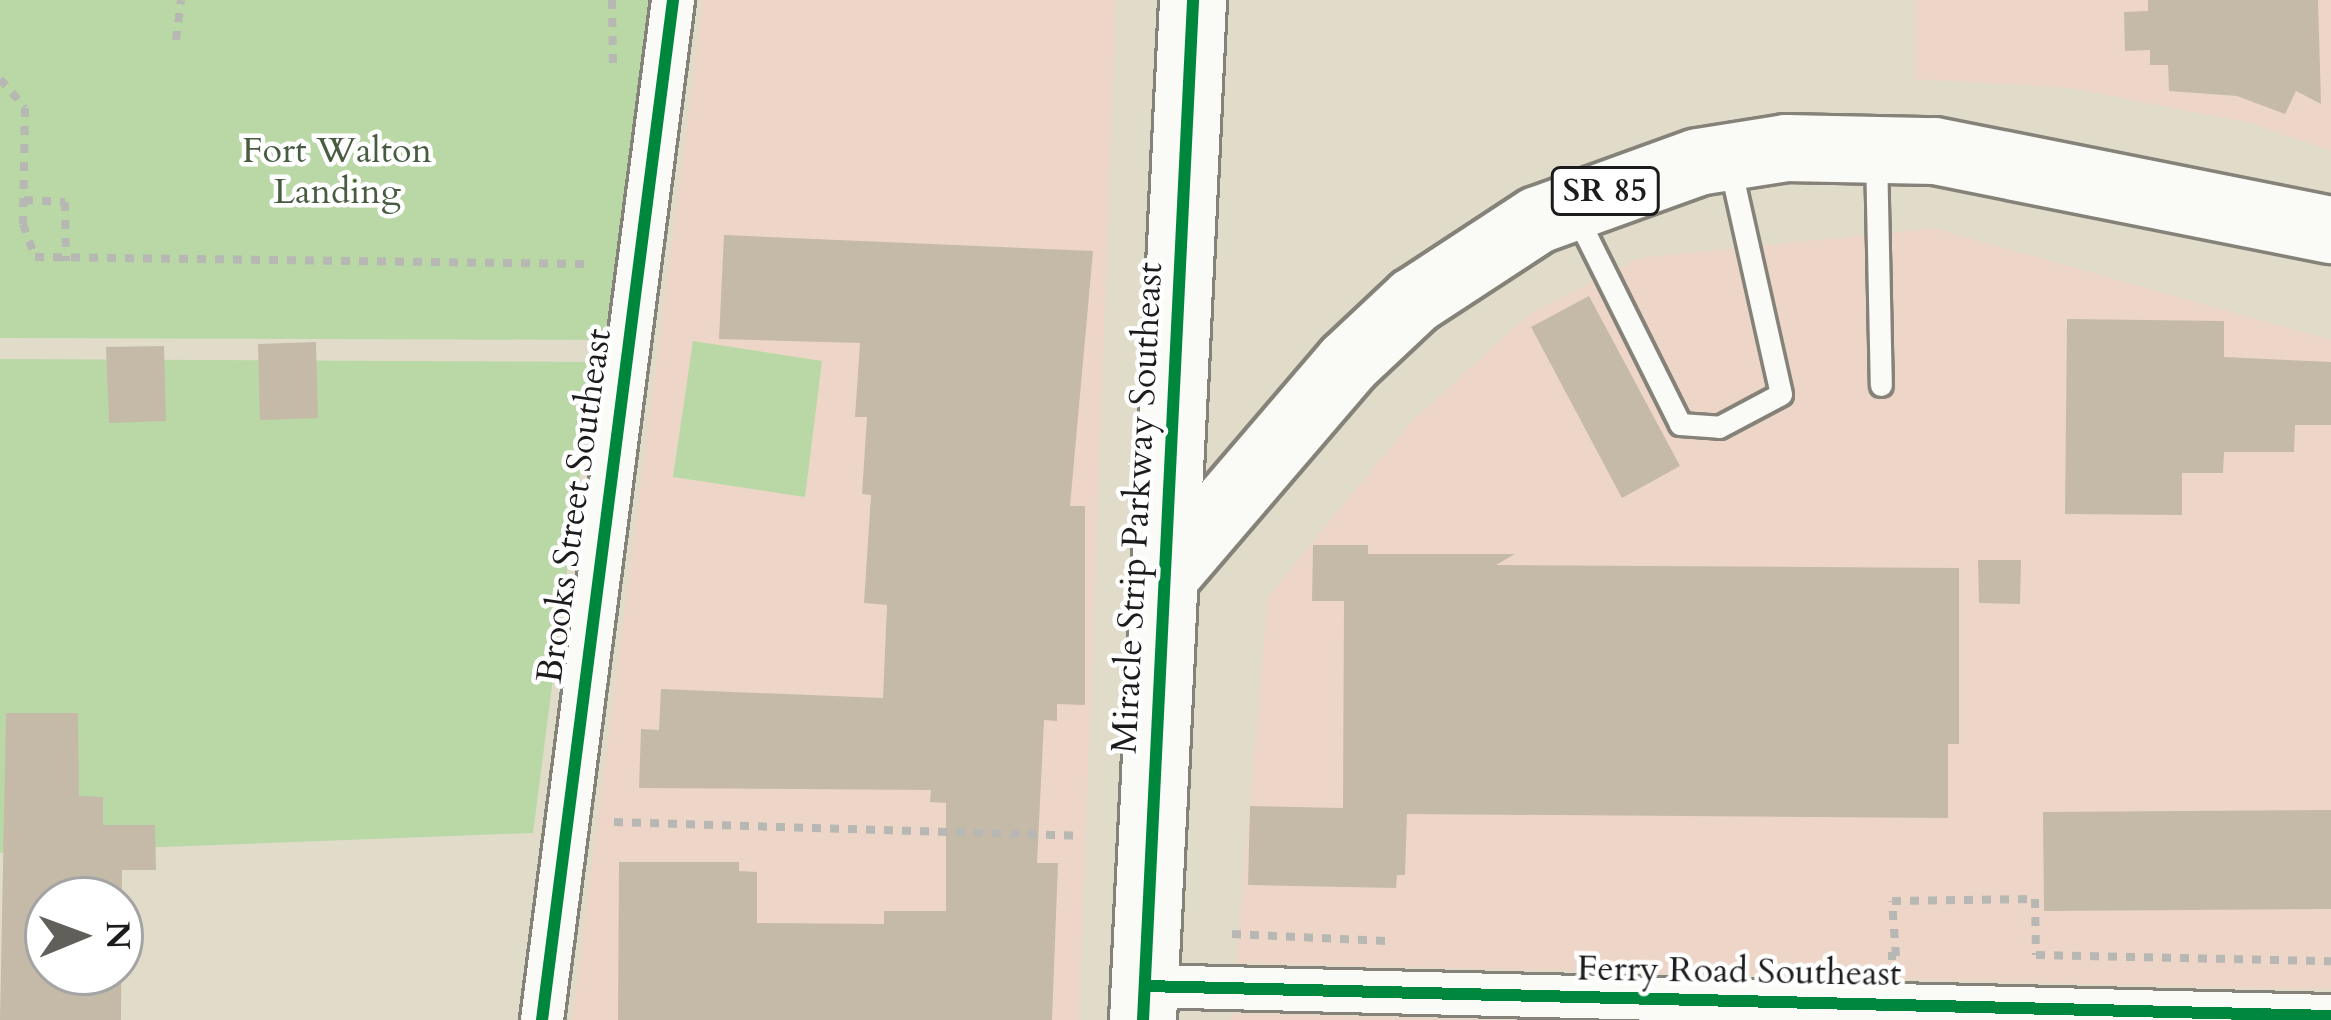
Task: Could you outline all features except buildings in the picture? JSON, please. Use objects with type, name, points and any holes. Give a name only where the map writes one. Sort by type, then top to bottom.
[{"type":"highway","name":"Miracle Strip Parkway Southeast","points":[[1144,1003],[1193,0]]},
{"type":"highway","name":"SR 85","points":[[1163,580],[1348,363],[1414,301],[1572,205],[1728,157],[1876,147],[2062,170],[2309,221]]},
{"type":"street","name":"Brooks Street Southeast","points":[[542,1020],[673,0]]},
{"type":"street","name":"Ferry Road Southeast","points":[[1144,1003],[2331,1016]]},
{"type":"lane","points":[[1876,147],[1881,386]]},
{"type":"lane","points":[[1572,205],[1595,267],[1680,424],[1719,427],[1781,394],[1728,157]]},
{"type":"path","points":[[176,40],[181,0]]},
{"type":"path","points":[[0,79],[25,108],[23,200],[27,245],[35,257],[588,266],[598,250]]},
{"type":"path","points":[[23,200],[65,202],[66,261]]},
{"type":"path","points":[[613,822],[1080,836]]},
{"type":"path","points":[[1872,956],[1896,956],[1892,901],[2035,899],[2036,955],[2331,961]]},
{"type":"path","points":[[1232,934],[1400,942]]},
{"type":"shaded area","points":[[703,0],[1116,0],[1079,1020],[572,1020]]},
{"type":"shaded area","points":[[1916,0],[2331,0],[2331,151],[2250,123],[2069,88],[1914,79]]},
{"type":"shaded area","points":[[1934,228],[2331,340],[2331,990],[1236,963],[1268,597],[1409,424],[1530,313],[1639,258]]},
{"type":"shaded area","points":[[1232,1013],[1503,1020],[1231,1020]]},
{"type":"green space","name":"Fort Walton Landing","points":[[0,0],[673,0],[626,340],[0,338]]},
{"type":"green space","points":[[693,341],[822,361],[805,497],[673,477]]},
{"type":"green space","points":[[0,359],[594,362],[533,833],[0,853]]},
{"type":"cycle path","points":[[542,1020],[673,0]]},
{"type":"cycle path","points":[[1143,1020],[1193,0]]},
{"type":"cycle path","points":[[1145,986],[2331,1016]]}]
